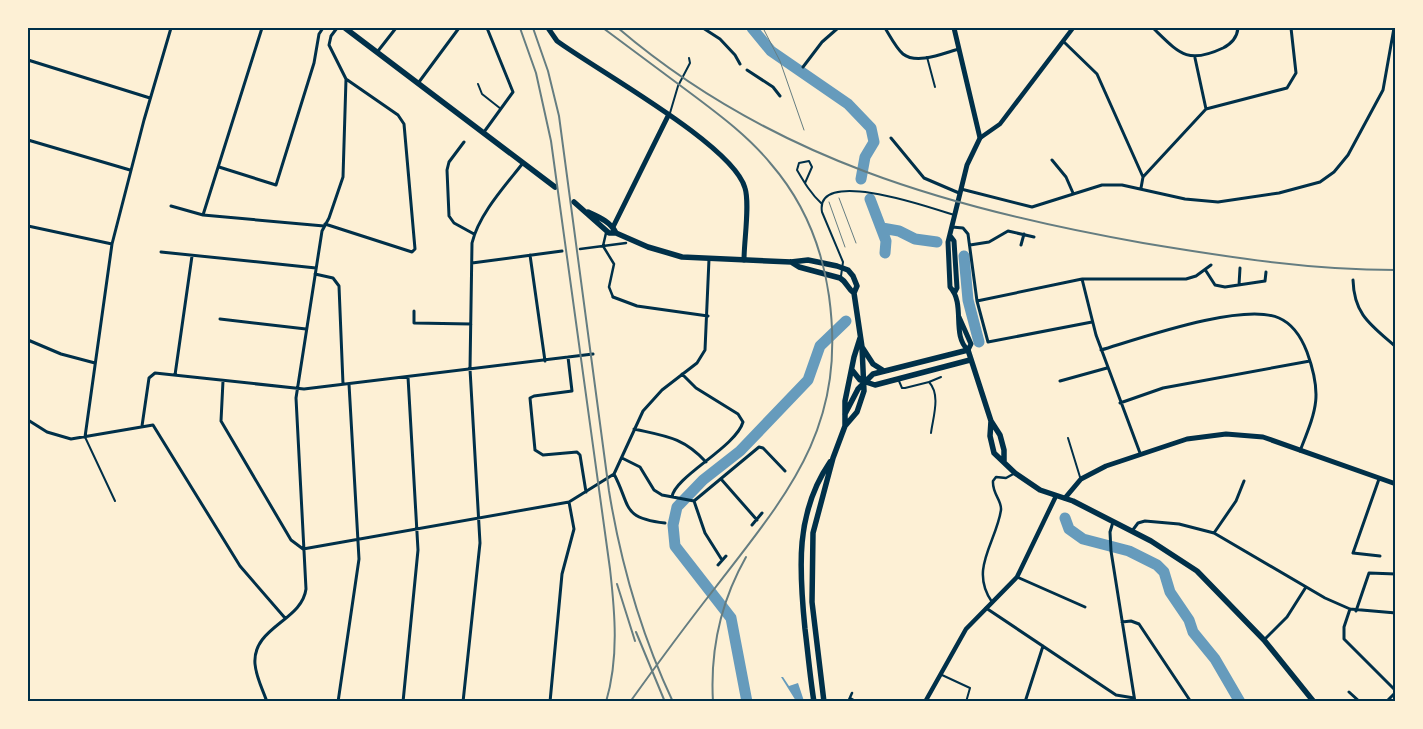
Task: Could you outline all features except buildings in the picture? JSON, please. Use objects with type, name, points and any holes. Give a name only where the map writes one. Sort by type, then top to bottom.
[{"type":"highway","points":[[345,28],[419,82],[555,187]]},
{"type":"highway","points":[[574,202],[606,231],[614,230],[659,251],[682,257],[709,259],[791,262],[808,260],[844,268],[851,273],[855,280],[854,293],[862,347],[863,395],[857,412],[845,426],[833,458],[815,519],[811,546],[812,602],[824,702]]},
{"type":"highway","points":[[791,262],[799,267],[840,278],[848,289],[854,293]]},
{"type":"highway","points":[[845,426],[852,370],[860,337]]},
{"type":"highway","points":[[862,347],[873,364],[884,371]]},
{"type":"highway","points":[[845,414],[864,382],[873,374],[968,350],[991,421],[1000,435],[1004,450],[1004,461]]},
{"type":"highway","points":[[852,370],[856,378],[875,385],[970,360]]},
{"type":"highway","points":[[991,421],[990,436],[994,453],[1015,473],[1040,490],[1065,498],[1132,532],[1169,552],[1197,571],[1264,640],[1314,702]]},
{"type":"highway","points":[[814,702],[801,587],[801,543],[807,507],[819,478],[833,458]]},
{"type":"main road","points":[[548,28],[557,41],[669,114],[714,149],[732,166],[743,181],[747,196],[744,260]]},
{"type":"main road","points":[[954,28],[980,138],[972,151],[960,191],[951,237],[955,245],[957,288],[955,292],[960,317],[971,344],[968,350]]},
{"type":"main road","points":[[614,230],[665,126],[669,114]]},
{"type":"main road","points":[[665,126],[672,124],[676,120]]},
{"type":"main road","points":[[1065,498],[1081,479],[1106,466],[1140,453],[1187,439],[1226,434],[1263,437],[1396,484]]},
{"type":"street","points":[[85,437],[112,244],[130,170],[171,28]]},
{"type":"street","points":[[203,215],[262,28]]},
{"type":"street","points":[[218,167],[276,185],[314,63],[319,34],[323,28]]},
{"type":"street","points":[[171,206],[203,215],[325,225],[412,252],[415,249],[404,124],[398,115],[346,79],[329,46],[331,36],[337,28]]},
{"type":"street","points":[[378,52],[396,28]]},
{"type":"street","points":[[419,82],[459,28]]},
{"type":"street","points":[[484,132],[513,92],[487,28]]},
{"type":"street","points":[[703,28],[720,39],[740,64]]},
{"type":"street","points":[[804,67],[822,42],[838,28]]},
{"type":"street","points":[[886,28],[904,54],[910,57],[927,57],[959,49]]},
{"type":"street","points":[[980,138],[1000,124],[1074,28]]},
{"type":"street","points":[[1153,28],[1177,49],[1196,58],[1226,46],[1237,35],[1238,28]]},
{"type":"street","points":[[1141,188],[1144,178],[1206,109],[1287,88],[1296,73],[1291,28]]},
{"type":"street","points":[[891,138],[924,178],[960,191],[1032,207],[1102,185],[1141,188],[1185,199],[1226,202],[1279,193],[1328,178],[1348,155],[1383,90],[1394,28]]},
{"type":"street","points":[[1064,42],[1097,74],[1144,178]]},
{"type":"street","points":[[1196,58],[1206,109]]},
{"type":"street","points":[[28,60],[150,98]]},
{"type":"street","points":[[747,70],[773,87],[780,96]]},
{"type":"street","points":[[267,702],[256,671],[256,656],[262,640],[298,607],[305,596],[297,388],[316,268],[325,225],[343,177],[346,79]]},
{"type":"street","points":[[28,140],[130,170]]},
{"type":"street","points":[[464,142],[449,162],[447,170],[450,216],[454,224],[474,234]]},
{"type":"street","points":[[1052,160],[1066,178],[1072,193]]},
{"type":"street","points":[[464,702],[480,543],[470,369],[474,234],[523,162]]},
{"type":"street","points":[[28,226],[112,244]]},
{"type":"street","points":[[952,227],[962,228],[967,232],[977,301],[988,342],[1092,322]]},
{"type":"street","points":[[970,245],[989,242],[1008,231],[1034,237]]},
{"type":"street","points":[[606,233],[603,246],[614,264],[609,287],[613,297],[636,306],[708,316]]},
{"type":"street","points":[[1021,245],[1024,234]]},
{"type":"street","points":[[580,249],[626,243]]},
{"type":"street","points":[[472,263],[562,251]]},
{"type":"street","points":[[161,252],[316,268]]},
{"type":"street","points":[[530,255],[545,361]]},
{"type":"street","points":[[174,375],[192,256]]},
{"type":"street","points":[[223,381],[220,421],[291,540],[304,549],[417,527],[479,519],[569,502],[614,474],[642,411],[651,400],[697,363],[705,350],[708,316],[709,259]]},
{"type":"street","points":[[977,301],[1082,279],[1186,279],[1206,271],[1211,266]]},
{"type":"street","points":[[1239,285],[1240,268]]},
{"type":"street","points":[[1206,271],[1212,281],[1219,286],[1265,281],[1266,272]]},
{"type":"street","points":[[315,274],[333,278],[339,286],[344,384]]},
{"type":"street","points":[[1082,279],[1101,350],[1140,453]]},
{"type":"street","points":[[1354,280],[1356,303],[1361,314],[1396,347]]},
{"type":"street","points":[[414,311],[414,323],[471,324]]},
{"type":"street","points":[[1101,350],[1171,329],[1238,314],[1257,313],[1278,317],[1291,326],[1301,340],[1310,361],[1316,384],[1316,408],[1300,451]]},
{"type":"street","points":[[220,319],[306,329]]},
{"type":"street","points":[[28,340],[60,354],[95,363]]},
{"type":"street","points":[[142,426],[151,374],[297,388],[349,384],[593,354]]},
{"type":"street","points":[[568,358],[572,391],[530,398],[535,450],[538,454],[543,455],[577,452],[580,455],[586,492]]},
{"type":"street","points":[[1120,402],[1164,388],[1310,361]]},
{"type":"street","points":[[1060,381],[1107,368]]},
{"type":"street","points":[[672,498],[675,488],[706,462],[740,428],[742,417],[696,388],[682,374]]},
{"type":"street","points":[[403,702],[418,550],[408,377]]},
{"type":"street","points":[[338,702],[358,564],[349,384]]},
{"type":"street","points":[[28,420],[59,436],[71,439],[149,424],[156,427],[240,566],[285,618]]},
{"type":"street","points":[[634,429],[676,438],[691,446],[706,462]]},
{"type":"street","points":[[622,458],[640,467],[654,490],[672,498],[692,501],[722,479],[759,447],[763,448],[785,471]]},
{"type":"street","points":[[992,603],[985,590],[982,571],[986,552],[1000,511],[999,500],[994,493],[993,481],[996,477],[1006,478],[1015,473]]},
{"type":"street","points":[[614,474],[630,511],[638,518],[665,523]]},
{"type":"street","points":[[722,479],[756,520]]},
{"type":"street","points":[[1379,479],[1353,553],[1380,556]]},
{"type":"street","points":[[1214,533],[1236,500],[1244,481]]},
{"type":"street","points":[[925,702],[972,622],[1017,577],[1056,496]]},
{"type":"street","points":[[692,501],[705,533],[722,560]]},
{"type":"street","points":[[550,702],[562,574],[574,529],[569,502]]},
{"type":"street","points":[[752,525],[762,513]]},
{"type":"street","points":[[1132,532],[1138,523],[1145,521],[1200,528],[1214,533],[1325,598],[1350,609],[1396,613]]},
{"type":"street","points":[[986,608],[1116,696],[1135,700],[1111,551],[1110,538],[1113,522]]},
{"type":"street","points":[[718,565],[726,556]]},
{"type":"street","points":[[1356,611],[1369,573],[1396,574]]},
{"type":"street","points":[[1017,577],[1085,607]]},
{"type":"street","points":[[1264,640],[1287,617],[1306,587]]},
{"type":"street","points":[[1350,609],[1344,626],[1344,639],[1396,691],[1386,702]]},
{"type":"street","points":[[1122,622],[1131,621],[1139,624],[1191,702]]},
{"type":"street","points":[[1026,702],[1043,646]]},
{"type":"street","points":[[1349,692],[1360,702]]},
{"type":"street","points":[[848,702],[852,693]]},
{"type":"street","points":[[850,698],[857,702]]},
{"type":"lane","points":[[927,57],[935,87]]},
{"type":"lane","points":[[669,114],[678,86],[690,63],[689,58]]},
{"type":"lane","points":[[478,84],[482,94],[501,109]]},
{"type":"lane","points":[[805,183],[812,167],[809,161],[805,160],[796,166],[805,183],[813,196],[822,204]]},
{"type":"lane","points":[[840,278],[844,268],[839,250],[822,212],[822,204],[826,197],[843,192],[874,192],[954,215]]},
{"type":"lane","points":[[899,379],[902,388],[905,388],[941,377]]},
{"type":"lane","points":[[929,382],[936,394],[931,433]]},
{"type":"lane","points":[[85,437],[115,501]]},
{"type":"lane","points":[[1068,438],[1081,479]]},
{"type":"lane","points":[[941,675],[970,688],[966,702]]},
{"type":"water","points":[[781,677],[789,686],[798,683],[804,701],[796,701]]},
{"type":"waterway","points":[[752,28],[771,51],[848,104],[871,128],[874,142],[865,157],[861,179]]},
{"type":"waterway","points":[[870,199],[886,241],[885,253]]},
{"type":"waterway","points":[[882,228],[899,231],[915,239],[937,242]]},
{"type":"waterway","points":[[964,256],[968,300],[979,342]]},
{"type":"waterway","points":[[747,702],[731,618],[675,546],[673,525],[677,507],[703,480],[740,451],[808,380],[820,346],[846,321]]},
{"type":"waterway","points":[[1065,518],[1069,529],[1083,539],[1129,551],[1157,565],[1164,572],[1170,592],[1189,620],[1193,632],[1215,659],[1240,702]]},
{"type":"tram line","points":[[763,28],[780,61],[804,130]]},
{"type":"tram line","points":[[839,198],[856,243]]},
{"type":"tram line","points":[[829,202],[845,247]]},
{"type":"railway","points":[[520,28],[536,73],[551,141],[610,569],[615,635],[613,669],[606,702]]},
{"type":"railway","points":[[533,28],[548,71],[559,116],[614,519],[626,572],[642,625],[673,702]]},
{"type":"railway","points":[[603,28],[734,127],[762,154],[793,193],[816,242],[826,278],[832,342],[829,383],[820,421],[806,455],[788,488],[767,520],[630,702]]},
{"type":"railway","points":[[618,28],[676,73],[737,112],[800,144],[865,172],[932,194],[1001,213],[1143,243],[1237,258],[1300,265],[1396,270]]},
{"type":"railway","points":[[713,702],[713,664],[719,627],[730,591],[746,557]]},
{"type":"railway","points":[[617,584],[635,641]]},
{"type":"railway","points":[[636,632],[665,702]]}]
